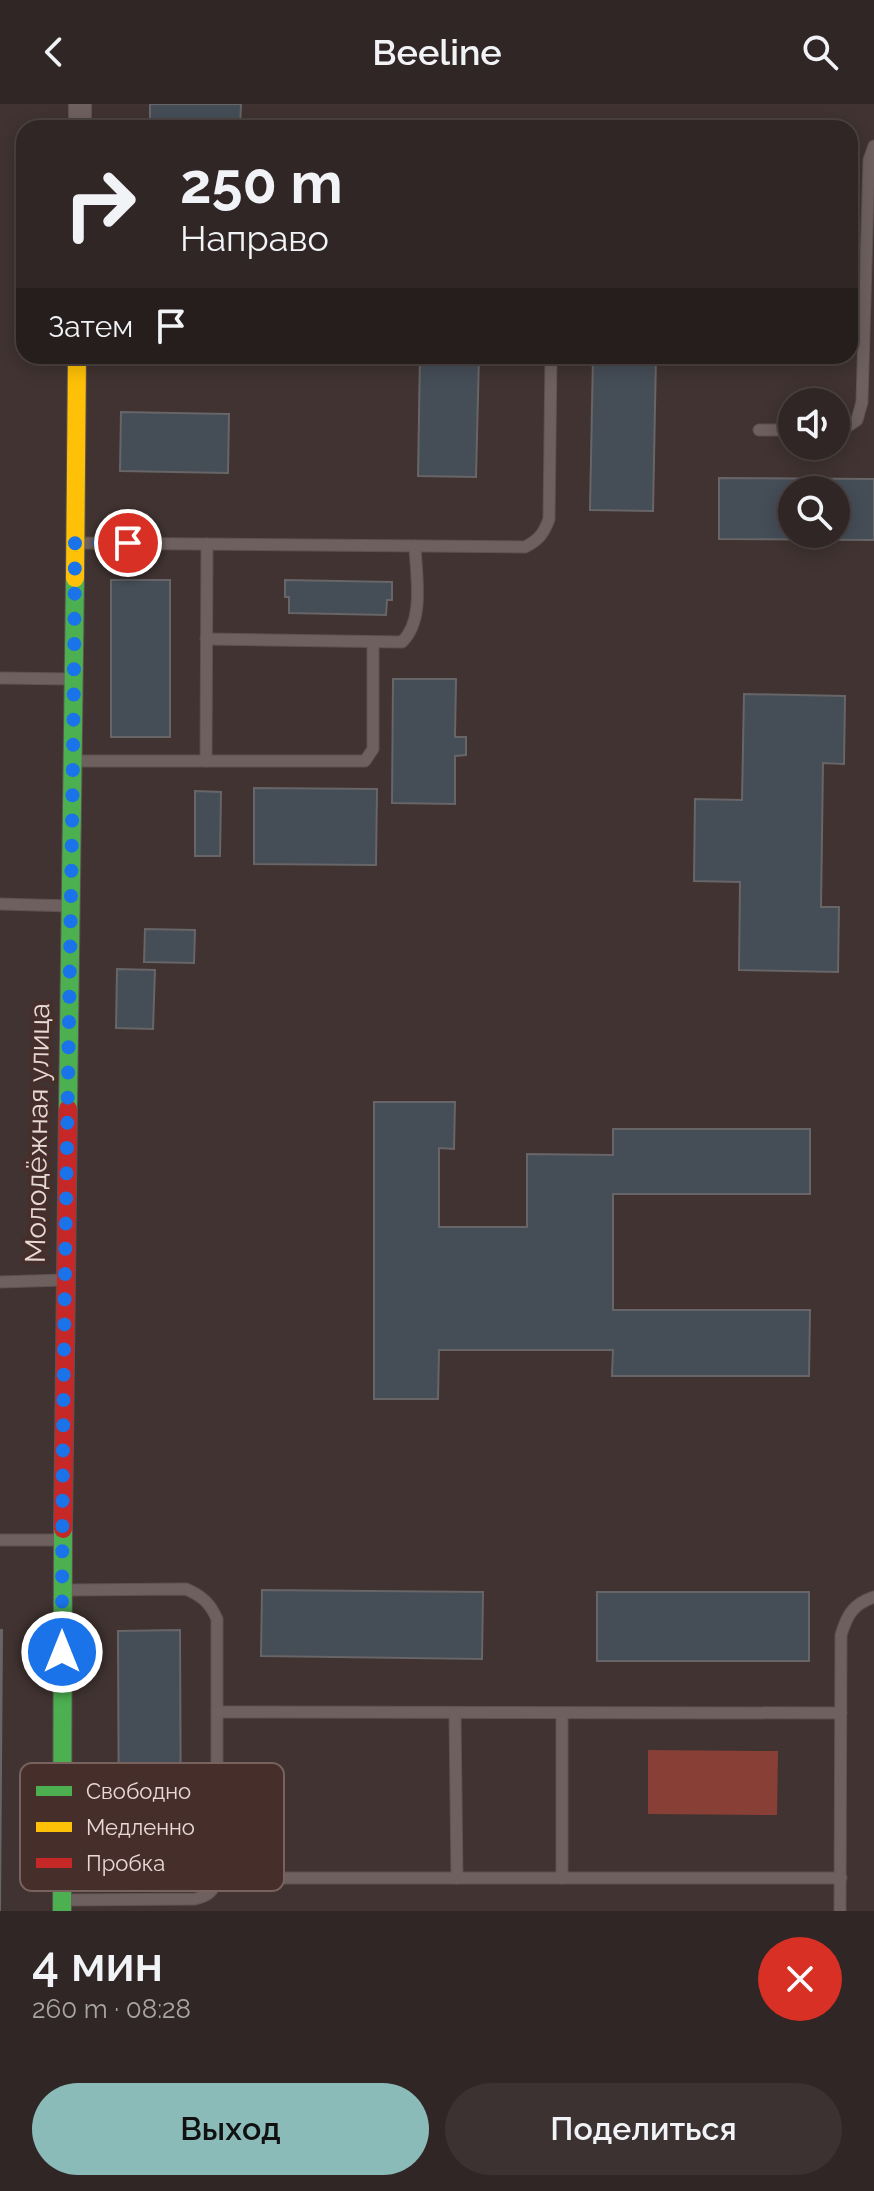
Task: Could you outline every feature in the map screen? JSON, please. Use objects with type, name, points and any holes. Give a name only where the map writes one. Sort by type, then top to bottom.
[{"type":"street","name":"Молодёжная улица","points":[[62,1763],[61,1540],[72,906],[77,364]]},
{"type":"lane","points":[[850,425],[857,420],[862,402],[869,160],[874,146]]},
{"type":"lane","points":[[75,543],[525,547],[536,542],[544,533],[549,519],[551,364]]},
{"type":"lane","points":[[759,430],[778,430]]},
{"type":"lane","points":[[206,761],[207,544]]},
{"type":"lane","points":[[206,639],[402,642],[413,627],[415,546]]},
{"type":"lane","points":[[73,761],[365,761],[373,749],[373,642]]},
{"type":"lane","points":[[0,678],[74,679]]},
{"type":"lane","points":[[0,904],[72,906]]},
{"type":"lane","points":[[0,1282],[64,1280]]},
{"type":"lane","points":[[0,1540],[61,1540]]},
{"type":"lane","points":[[61,1590],[186,1589],[200,1595],[212,1606],[217,1619],[217,1763]]},
{"type":"lane","points":[[840,1911],[841,1635],[847,1614],[860,1601],[874,1597]]},
{"type":"lane","points":[[217,1712],[841,1713]]},
{"type":"lane","points":[[455,1714],[457,1878]]},
{"type":"lane","points":[[562,1714],[562,1878]]},
{"type":"lane","points":[[284,1878],[841,1878]]},
{"type":"lane","points":[[62,1906],[195,1899],[208,1896],[212,1891]]},
{"type":"shaded area","points":[[648,1750],[778,1751],[777,1815],[648,1814]]},
{"type":"building","points":[[150,104],[241,104],[240,120],[150,120]]},
{"type":"building","points":[[420,364],[479,364],[476,477],[418,476]]},
{"type":"building","points":[[593,364],[656,364],[653,511],[590,510]]},
{"type":"building","points":[[121,412],[229,414],[228,473],[120,471]]},
{"type":"building","points":[[719,478],[778,478],[778,539],[719,539]]},
{"type":"building","points":[[850,479],[874,479],[874,540],[850,540]]},
{"type":"building","points":[[111,580],[170,580],[170,737],[111,737]]},
{"type":"building","points":[[285,580],[392,582],[392,600],[387,600],[386,615],[289,613]]},
{"type":"building","points":[[393,679],[456,679],[455,737],[466,737],[466,755],[455,756],[455,804],[392,803]]},
{"type":"building","points":[[744,694],[845,696],[844,764],[823,763],[821,907],[839,907],[838,972],[739,970],[740,882],[694,881],[695,799],[742,800]]},
{"type":"building","points":[[254,788],[377,789],[376,865],[254,864]]},
{"type":"building","points":[[195,791],[221,792],[220,856],[195,856]]},
{"type":"building","points":[[145,929],[195,930],[194,963],[144,962]]},
{"type":"building","points":[[117,969],[155,970],[153,1029],[116,1028]]},
{"type":"building","points":[[374,1102],[455,1102],[454,1149],[439,1148],[439,1227],[527,1227],[527,1154],[613,1155],[613,1129],[810,1129],[810,1194],[613,1194],[613,1310],[810,1310],[809,1376],[612,1376],[613,1350],[439,1350],[438,1399],[374,1399]]},
{"type":"building","points":[[262,1590],[483,1592],[482,1659],[261,1656]]},
{"type":"building","points":[[597,1592],[809,1592],[809,1661],[597,1661]]},
{"type":"building","points":[[0,1630],[2,1630],[0,1911]]},
{"type":"building","points":[[180,1630],[181,1763],[119,1763],[118,1631]]},
{"type":"traffic: fast","points":[[68,1109],[75,578]]},
{"type":"traffic: fast","points":[[62,1763],[63,1529]]},
{"type":"traffic: fast","points":[[62,1891],[62,1911]]},
{"type":"traffic: slow","points":[[75,578],[77,364]]},
{"type":"traffic: jam","points":[[63,1529],[68,1109]]},
{"type":"route","points":[[62,1652],[75,543],[128,543]]}]
